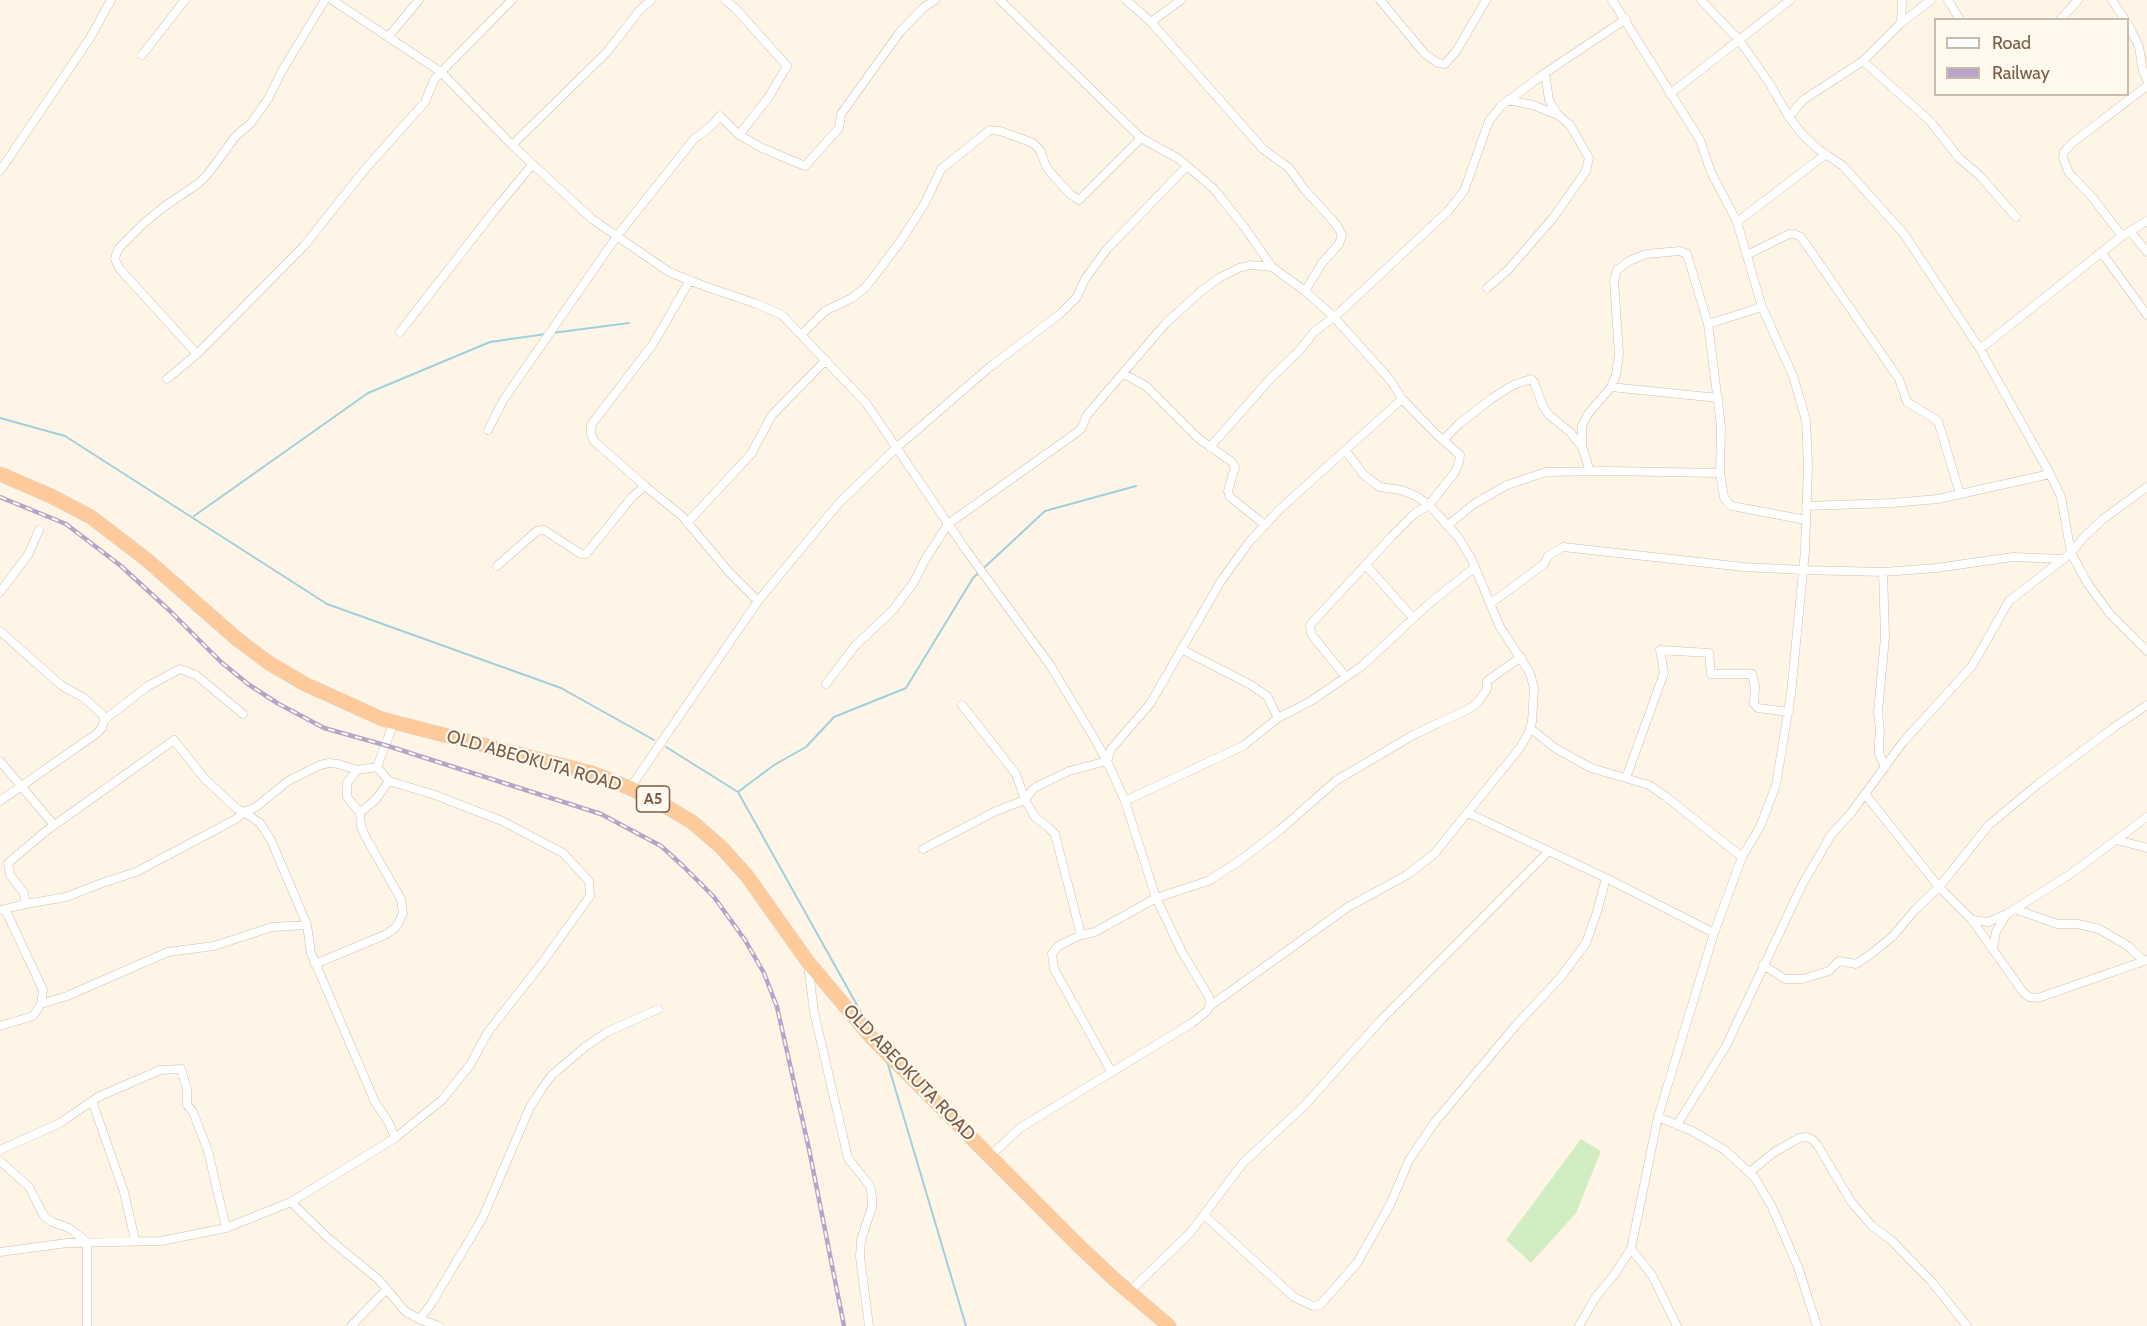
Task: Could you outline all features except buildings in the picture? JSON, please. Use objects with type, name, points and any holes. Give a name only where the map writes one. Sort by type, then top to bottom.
[{"type":"highway","name":"OLD ABEOKUTA ROAD","points":[[0,474],[92,517],[268,663],[338,701],[393,722],[592,773],[630,788],[692,822],[721,847],[747,876],[808,962],[870,1036],[1078,1245],[1169,1326]]},
{"type":"street","points":[[0,171],[90,38],[111,0]]},
{"type":"street","points":[[142,55],[185,0]]},
{"type":"street","points":[[197,354],[119,268],[115,259],[116,255],[119,248],[144,223],[204,179],[235,137],[252,123],[325,0]]},
{"type":"street","points":[[332,0],[441,72],[512,145],[592,219],[669,272],[782,315],[866,403],[948,524],[1050,665],[1107,761],[1125,801],[1156,898],[1182,952],[1209,997],[1210,1005]]},
{"type":"street","points":[[388,37],[419,0]]},
{"type":"street","points":[[168,379],[197,354],[304,246],[366,168],[425,102],[434,80],[512,0]]},
{"type":"street","points":[[512,145],[607,52],[639,11],[651,0]]},
{"type":"street","points":[[725,0],[735,8],[787,66],[768,98],[739,135]]},
{"type":"street","points":[[488,430],[504,399],[617,236],[694,139],[711,127],[720,116],[739,135],[762,148],[805,166],[838,128],[841,114],[900,32],[923,8],[935,0]]},
{"type":"street","points":[[1000,0],[1141,138],[1171,154],[1214,189],[1272,267],[1305,291],[1334,317],[1391,381],[1402,399],[1460,455],[1455,472],[1429,505],[1414,514],[1310,626],[1309,629],[1346,677]]},
{"type":"street","points":[[1126,0],[1151,22],[1263,148],[1289,168],[1305,190],[1336,224],[1342,235],[1339,244],[1322,264],[1305,291]]},
{"type":"street","points":[[1151,22],[1181,0]]},
{"type":"street","points":[[1380,0],[1425,54],[1438,63],[1444,64],[1457,50],[1486,0]]},
{"type":"street","points":[[1579,1326],[1595,1298],[1631,1249],[1658,1117],[1714,933],[1742,857],[1760,827],[1776,785],[1788,712],[1803,570],[1808,465],[1806,420],[1793,376],[1762,307],[1737,222],[1711,172],[1700,140],[1612,0]]},
{"type":"street","points":[[1701,0],[1739,40],[1801,133],[1843,166],[1904,234],[1980,349],[2050,474],[2061,497],[2071,553],[2098,600],[2147,651]]},
{"type":"street","points":[[1670,94],[1790,0]]},
{"type":"street","points":[[1901,23],[1902,0]]},
{"type":"street","points":[[1789,117],[1803,100],[1863,61],[1901,23],[1931,0]]},
{"type":"street","points":[[1948,0],[1959,18]]},
{"type":"street","points":[[2062,18],[2078,0]]},
{"type":"street","points":[[2112,0],[2124,18]]},
{"type":"street","points":[[1210,447],[1314,332],[1334,317],[1448,211],[1464,191],[1489,121],[1501,105],[1626,20]]},
{"type":"street","points":[[2129,28],[2139,47],[2147,80]]},
{"type":"street","points":[[1863,61],[1930,121],[1959,158],[1980,176],[2016,217]]},
{"type":"street","points":[[1545,73],[1549,100],[1558,115]]},
{"type":"street","points":[[2122,236],[2092,197],[2069,173],[2063,158],[2064,152],[2072,143],[2147,86]]},
{"type":"street","points":[[1487,288],[1508,270],[1553,218],[1586,171],[1589,158],[1570,125],[1558,115],[1533,105],[1508,100]]},
{"type":"street","points":[[802,334],[825,311],[852,298],[866,287],[900,242],[925,203],[941,170],[990,130],[1033,142],[1040,150],[1051,173],[1070,194],[1079,200],[1141,138]]},
{"type":"street","points":[[1737,222],[1826,154]]},
{"type":"street","points":[[400,332],[533,164]]},
{"type":"street","points":[[630,788],[759,601],[839,503],[896,448],[991,366],[1060,314],[1077,297],[1084,279],[1107,249],[1187,166]]},
{"type":"street","points":[[1980,349],[2122,236],[2147,220]]},
{"type":"street","points":[[2130,231],[2147,252]]},
{"type":"street","points":[[1747,255],[1789,234],[1801,237],[1899,379],[1907,402],[1938,421],[1960,494]]},
{"type":"street","points":[[1590,471],[1582,447],[1582,426],[1588,414],[1611,387],[1616,375],[1619,354],[1614,280],[1617,270],[1629,261],[1646,254],[1684,252],[1687,254],[1708,324],[1721,426],[1720,473],[1724,497],[1730,505],[1806,520]]},
{"type":"street","points":[[2102,253],[2147,315]]},
{"type":"street","points":[[826,684],[855,646],[893,610],[914,582],[948,524],[1081,429],[1087,415],[1169,320],[1209,285],[1228,273],[1250,265],[1272,267]]},
{"type":"street","points":[[690,280],[653,344],[591,425],[591,434],[594,441],[687,523],[729,572],[759,601]]},
{"type":"street","points":[[1708,324],[1762,307]]},
{"type":"street","points":[[687,523],[752,454],[772,415],[826,360]]},
{"type":"street","points":[[1124,374],[1156,393],[1198,438],[1232,462],[1235,467],[1228,491],[1230,497],[1265,525]]},
{"type":"street","points":[[1443,440],[1458,424],[1491,399],[1514,385],[1531,379],[1549,415],[1570,432],[1582,447]]},
{"type":"street","points":[[1611,387],[1718,398]]},
{"type":"street","points":[[1107,761],[1111,749],[1150,704],[1221,580],[1265,525],[1402,399]]},
{"type":"street","points":[[990,1156],[1020,1128],[1192,1023],[1207,1011],[1210,1005],[1348,907],[1407,875],[1434,854],[1519,749],[1530,728],[1534,688],[1530,673],[1500,627],[1466,551],[1448,525],[1429,505],[1401,490],[1380,487],[1364,475],[1345,450]]},
{"type":"street","points":[[1448,525],[1474,504],[1514,482],[1546,472],[1720,473]]},
{"type":"street","points":[[1806,506],[1938,499],[2050,474]]},
{"type":"street","points":[[497,566],[537,531],[549,532],[581,554],[586,554],[632,497],[645,486]]},
{"type":"street","points":[[1677,1125],[1726,1046],[1763,965],[1819,854],[1831,835],[1851,813],[1903,742],[1972,666],[2009,601],[2071,553],[2103,519],[2146,490]]},
{"type":"street","points":[[0,592],[28,555],[39,530]]},
{"type":"street","points":[[1490,604],[1544,564],[1548,556],[1563,547],[1744,567],[1882,572],[1936,568],[2013,557],[2064,559]]},
{"type":"street","points":[[1366,565],[1413,618]]},
{"type":"street","points":[[1125,801],[1243,746],[1278,718],[1311,701],[1362,666],[1413,618],[1474,568]]},
{"type":"street","points":[[1882,572],[1885,637],[1878,712],[1880,731],[1878,742],[1879,753],[1885,766]]},
{"type":"street","points":[[0,631],[62,686],[84,698],[102,714],[104,720],[102,728],[96,734],[0,801]]},
{"type":"street","points":[[1181,649],[1251,685],[1267,696],[1278,718]]},
{"type":"street","points":[[1626,778],[1664,673],[1660,650],[1709,653],[1711,674],[1752,674],[1755,687],[1754,704],[1758,708],[1788,712]]},
{"type":"street","points":[[1111,1071],[1062,986],[1051,960],[1058,946],[1081,935],[1095,932],[1156,898],[1208,881],[1238,862],[1281,829],[1337,780],[1415,734],[1469,709],[1478,702],[1487,689],[1487,681],[1521,657]]},
{"type":"street","points":[[104,720],[148,686],[180,669],[196,675],[243,714]]},
{"type":"street","points":[[962,705],[1016,774],[1025,800],[1035,818],[1055,834],[1081,935]]},
{"type":"street","points":[[1763,965],[1785,979],[1802,979],[1829,971],[1839,961],[1856,964],[1893,936],[1915,910],[1940,887],[1989,825],[2047,777],[2147,705]]},
{"type":"street","points":[[377,767],[393,722]]},
{"type":"street","points":[[1530,728],[1555,748],[1591,768],[1649,785],[1742,857]]},
{"type":"street","points":[[26,904],[24,893],[10,875],[8,863],[54,825],[174,740],[204,778],[236,808],[260,823],[271,840],[307,924],[315,964],[375,1102],[385,1116],[395,1138]]},
{"type":"street","points":[[0,761],[54,825]]},
{"type":"street","points":[[923,849],[1025,800],[1033,789],[1059,776],[1107,761]]},
{"type":"street","points":[[0,1026],[33,1016],[42,1004],[43,990],[2,910],[66,897],[136,872],[236,819],[244,812],[256,807],[288,781],[324,764],[338,764],[357,770],[377,767]]},
{"type":"street","points":[[0,1252],[87,1242],[162,1241],[226,1228],[291,1202],[395,1138],[442,1100],[470,1065],[488,1032],[590,896],[589,881],[563,853],[502,821],[435,795],[389,781],[377,767]]},
{"type":"street","points":[[315,964],[386,935],[395,928],[403,913],[401,899],[365,837],[360,813],[350,803],[346,790],[348,779],[357,770]]},
{"type":"street","points":[[360,813],[376,799],[389,781]]},
{"type":"street","points":[[1864,794],[1940,887],[1972,920],[2023,992],[2029,997],[2038,998],[2146,961]]},
{"type":"street","points":[[1468,813],[1606,878],[1714,933]]},
{"type":"street","points":[[1972,920],[1988,922],[2007,914],[2069,875],[2147,817]]},
{"type":"street","points":[[2117,840],[2147,848]]},
{"type":"street","points":[[1129,1292],[1190,1233],[1243,1163],[1305,1105],[1380,1021],[1549,851]]},
{"type":"street","points":[[1204,1215],[1294,1297],[1313,1306],[1321,1304],[1358,1263],[1390,1205],[1409,1160],[1435,1122],[1516,1025],[1560,978],[1586,943],[1606,878]]},
{"type":"street","points":[[2015,909],[2057,924],[2079,924],[2099,929],[2128,946],[2146,961]]},
{"type":"street","points":[[1993,949],[1996,932],[2007,914]]},
{"type":"street","points":[[42,1004],[67,996],[168,952],[214,946],[272,927],[307,924]]},
{"type":"street","points":[[808,962],[814,1012],[848,1158],[870,1186],[872,1197],[872,1207],[861,1240],[860,1257],[869,1326]]},
{"type":"street","points":[[419,1319],[430,1306],[482,1219],[530,1107],[546,1083],[563,1064],[607,1032],[658,1009]]},
{"type":"street","points":[[0,1150],[60,1123],[92,1101],[160,1070],[181,1069],[187,1089],[187,1105],[193,1112],[208,1151],[226,1228]]},
{"type":"street","points":[[92,1101],[124,1192],[135,1240]]},
{"type":"street","points":[[1658,1117],[1692,1131],[1725,1150],[1755,1178],[1772,1207],[1798,1267],[1817,1326]]},
{"type":"street","points":[[1750,1172],[1773,1153],[1799,1138],[1813,1140],[1852,1203],[1872,1226],[1891,1240],[1931,1281],[1967,1326]]},
{"type":"street","points":[[0,1161],[29,1187],[44,1216],[52,1222],[69,1228],[87,1242]]},
{"type":"street","points":[[291,1202],[329,1239],[378,1279],[405,1311],[433,1325]]},
{"type":"street","points":[[87,1242],[87,1326]]},
{"type":"street","points":[[1631,1249],[1652,1275],[1677,1326]]},
{"type":"street","points":[[351,1326],[387,1289]]},
{"type":"green space","points":[[1581,1139],[1601,1151],[1576,1213],[1531,1263],[1506,1240]]},
{"type":"waterway","points":[[552,333],[629,323]]},
{"type":"waterway","points":[[194,516],[368,393],[490,342],[546,334]]},
{"type":"waterway","points":[[0,418],[65,436],[327,604],[561,688],[654,740]]},
{"type":"waterway","points":[[738,792],[774,765],[806,747],[834,717],[906,688],[973,578],[1045,511],[1136,486]]},
{"type":"waterway","points":[[666,747],[738,792],[867,1023]]},
{"type":"waterway","points":[[887,1061],[966,1326]]},
{"type":"railway","points":[[0,497],[66,524],[121,566],[221,662],[248,684],[277,703],[324,728],[601,814],[661,846],[683,866],[714,897],[745,940],[764,973],[777,1007],[809,1149],[844,1326]]}]
